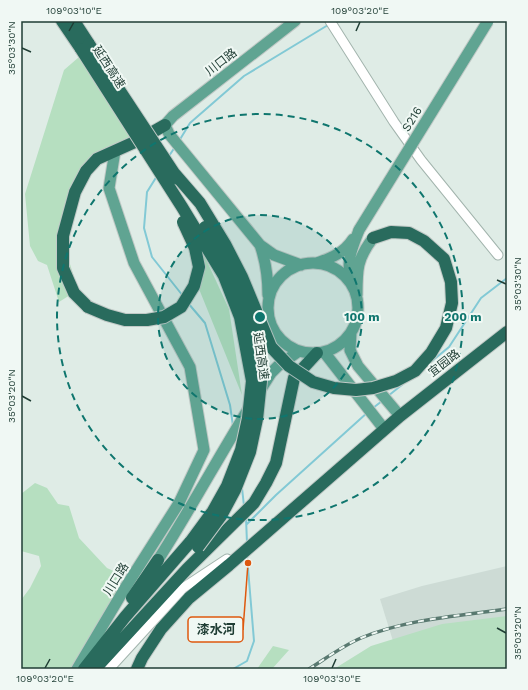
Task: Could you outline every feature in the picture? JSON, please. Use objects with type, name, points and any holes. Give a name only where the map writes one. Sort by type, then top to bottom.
[{"type":"highway","name":"延西高速","points":[[62,21],[85,47],[174,173],[224,262],[249,315],[261,381],[257,419],[250,452],[235,490],[221,516],[125,617],[91,667]]},
{"type":"highway","name":"延西高速","points":[[74,21],[85,47],[224,276],[240,316],[252,381],[248,418],[241,450],[227,486],[194,544]]},
{"type":"highway","points":[[85,47],[104,100],[184,223],[195,248],[199,267],[194,286],[181,306],[164,316],[147,320],[125,320],[106,315],[88,307],[74,293],[63,268],[63,236],[75,192],[86,171],[97,159],[115,151],[167,130]]},
{"type":"highway","points":[[174,173],[200,203],[225,244],[242,277],[272,347],[289,366],[313,382],[334,388],[356,390],[373,388],[396,381],[415,371],[431,353],[446,328],[452,302],[451,282],[444,259],[424,240],[409,233],[391,232],[373,238]]},
{"type":"highway","name":"宜园路","points":[[361,448],[507,332]]},
{"type":"highway","points":[[91,667],[254,503],[276,463],[294,378],[320,353]]},
{"type":"highway","points":[[129,669],[135,656],[154,630],[178,602],[227,559],[361,448]]},
{"type":"highway","points":[[137,669],[142,658],[161,629],[190,598],[361,448]]},
{"type":"highway","points":[[91,667],[158,560]]},
{"type":"main road","name":"川口路","points":[[167,130],[173,116],[295,21]]},
{"type":"main road","name":"S216","points":[[359,230],[488,21]]},
{"type":"main road","points":[[167,130],[260,245],[274,255],[301,265]]},
{"type":"main road","points":[[115,151],[109,188],[134,263],[190,367],[204,450],[179,503]]},
{"type":"main road","points":[[268,301],[272,288],[279,278],[289,270],[301,265],[317,263],[336,256],[349,245],[359,230]]},
{"type":"main road","points":[[358,309],[357,299],[349,271],[349,257],[359,230]]},
{"type":"main road","points":[[268,319],[275,333],[285,344],[298,351],[320,353],[339,344],[351,332],[356,321],[358,309],[357,270],[364,250],[373,238]]},
{"type":"main road","points":[[260,245],[266,262],[268,276],[268,319],[273,362],[271,373]]},
{"type":"main road","points":[[317,263],[328,266],[339,272],[354,290]]},
{"type":"main road","points":[[351,332],[350,350],[358,366],[400,416]]},
{"type":"main road","points":[[158,560],[223,450],[271,373],[298,351]]},
{"type":"main road","points":[[320,353],[340,373],[384,430]]},
{"type":"main road","points":[[179,503],[203,485]]},
{"type":"main road","name":"川口路","points":[[77,669],[125,588],[179,503]]},
{"type":"street","points":[[330,21],[394,122],[421,160],[498,256]]},
{"type":"street","points":[[109,669],[183,588],[227,559]]},
{"type":"shaded area","points":[[507,566],[507,617],[393,641],[380,599],[422,586]]},
{"type":"green space","points":[[79,57],[130,138],[93,159],[75,188],[66,251],[78,290],[59,302],[47,265],[38,261],[30,246],[25,194],[64,70]]},
{"type":"green space","points":[[199,244],[229,309],[242,395],[197,284]]},
{"type":"green space","points":[[35,483],[47,488],[58,504],[69,506],[79,538],[107,568],[120,574],[127,581],[71,669],[21,669],[21,600],[30,588],[41,566],[39,556],[21,551],[21,494]]},
{"type":"green space","points":[[507,616],[507,669],[334,669],[371,646],[442,624]]},
{"type":"green space","points":[[273,646],[289,650],[272,669],[257,669]]},
{"type":"waterway","points":[[179,141],[190,123],[244,76],[328,25]]},
{"type":"waterway","points":[[169,156],[175,147]]},
{"type":"waterway","points":[[157,176],[147,192],[144,228],[152,257],[183,296]]},
{"type":"waterway","points":[[432,361],[449,347],[481,298],[507,278]]},
{"type":"waterway","points":[[188,303],[205,323],[230,405],[233,426]]},
{"type":"waterway","points":[[388,396],[403,384]]},
{"type":"waterway","points":[[373,408],[382,401]]},
{"type":"waterway","points":[[247,524],[276,495],[368,412]]},
{"type":"waterway","points":[[242,488],[244,506]]},
{"type":"waterway","points":[[246,518],[247,543]]},
{"type":"waterway","points":[[233,669],[247,661],[254,641],[247,556]]},
{"type":"railway","points":[[309,669],[348,644],[396,626],[433,619],[507,609]]},
{"type":"place","name":"漆水河","points":[[248,563]]}]
